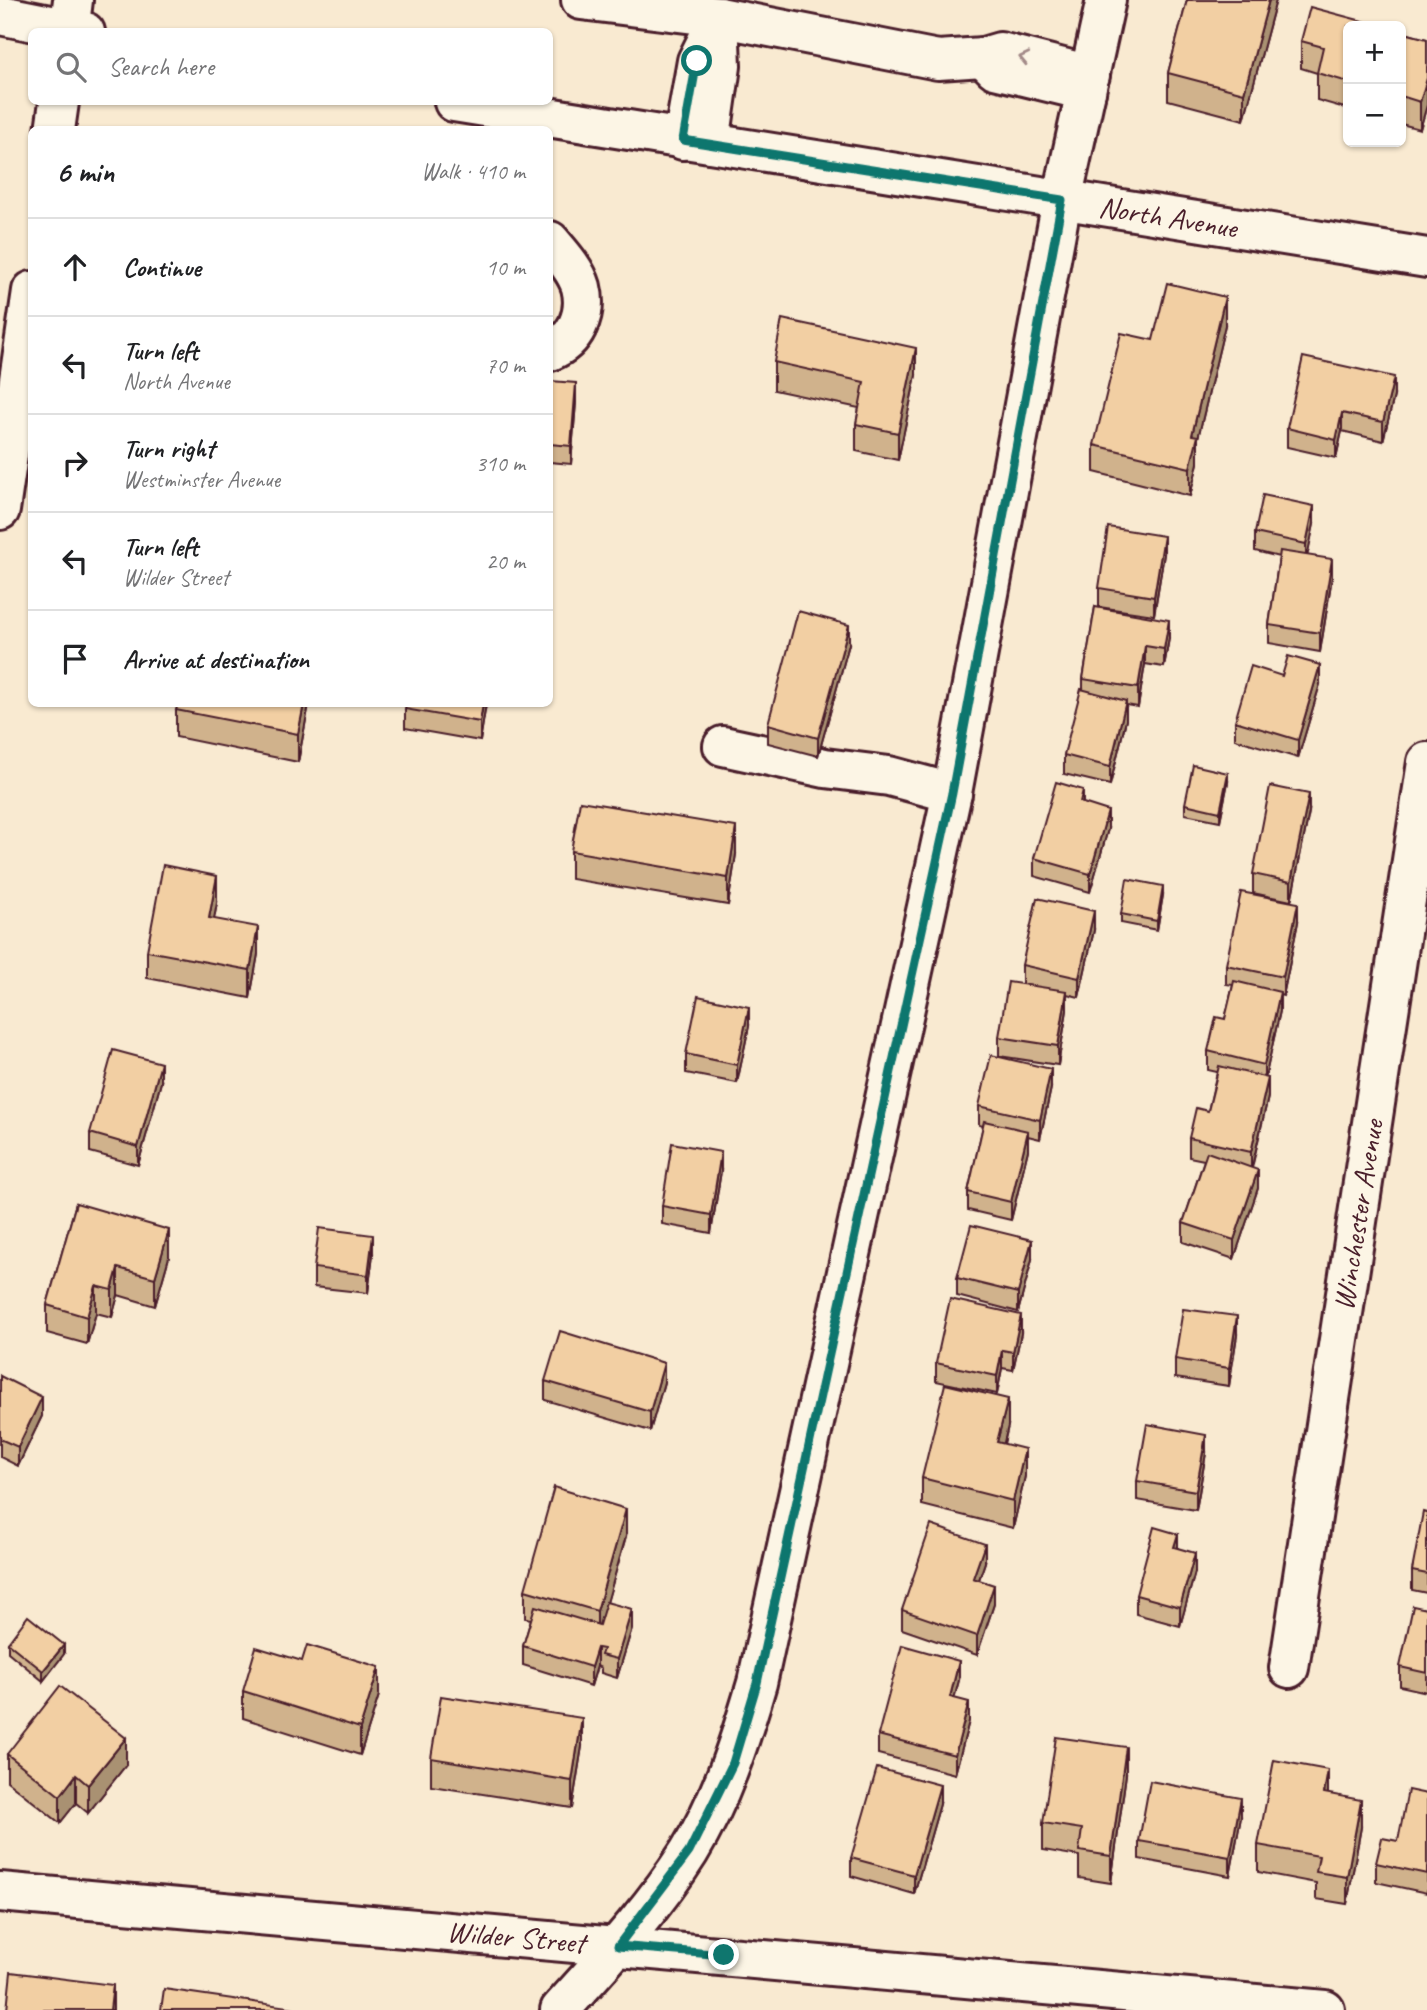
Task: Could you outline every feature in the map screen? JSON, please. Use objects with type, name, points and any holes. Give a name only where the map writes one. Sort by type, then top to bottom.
[{"type":"street","points":[[581,0],[722,9],[938,60],[983,57],[1000,52],[1088,83]]},
{"type":"street","points":[[560,2010],[618,1946],[689,1852],[733,1763],[757,1683],[952,793],[1062,200],[1106,0]]},
{"type":"street","points":[[697,142],[721,66],[722,9]]},
{"type":"street","points":[[0,15],[74,23]]},
{"type":"street","points":[[56,126],[59,105]]},
{"type":"street","name":"North Avenue","points":[[464,105],[521,122],[697,142],[1427,258]]},
{"type":"street","points":[[553,245],[569,264],[581,288],[578,329],[566,344],[553,350]]},
{"type":"street","points":[[0,510],[10,364],[28,304]]},
{"type":"street","points":[[723,746],[825,768],[889,776],[952,793]]},
{"type":"street","name":"Winchester Avenue","points":[[1289,1668],[1427,762]]},
{"type":"street","name":"Wilder Street","points":[[0,1892],[1325,2010]]},
{"type":"building","points":[[1187,0],[1269,0],[1244,93],[1168,73]]},
{"type":"building","points":[[1310,7],[1362,21],[1343,21],[1343,81],[1317,73],[1323,47],[1301,41]]},
{"type":"building","points":[[1406,33],[1427,39],[1427,78],[1420,102],[1406,98]]},
{"type":"building","points":[[1167,283],[1225,297],[1192,435],[1198,436],[1190,468],[1094,445],[1121,333],[1153,340]]},
{"type":"building","points":[[782,319],[916,348],[898,433],[856,424],[864,382],[774,362]]},
{"type":"building","points":[[1303,357],[1394,377],[1383,422],[1342,413],[1336,440],[1287,428]]},
{"type":"building","points":[[553,381],[576,383],[571,446],[553,444]]},
{"type":"building","points":[[1263,495],[1314,506],[1306,544],[1255,533]]},
{"type":"building","points":[[1108,527],[1164,536],[1154,597],[1099,588]]},
{"type":"building","points":[[1280,551],[1332,559],[1320,633],[1269,625]]},
{"type":"building","points":[[1095,607],[1169,620],[1164,649],[1145,646],[1138,688],[1083,679]]},
{"type":"building","points":[[798,611],[849,625],[818,738],[768,724]]},
{"type":"building","points":[[1288,656],[1320,665],[1298,740],[1235,721],[1251,666],[1282,676]]},
{"type":"building","points":[[1081,689],[1126,701],[1110,767],[1064,755]]},
{"type":"building","points":[[177,707],[303,707],[298,734],[176,710]]},
{"type":"building","points":[[405,707],[482,707],[480,722]]},
{"type":"building","points":[[1193,765],[1228,773],[1220,812],[1185,804]]},
{"type":"building","points":[[1056,782],[1083,790],[1080,802],[1108,811],[1090,874],[1034,858]]},
{"type":"building","points":[[1270,786],[1309,794],[1291,882],[1253,874]]},
{"type":"building","points":[[580,801],[736,827],[728,878],[571,851]]},
{"type":"building","points":[[163,865],[217,876],[209,918],[258,927],[250,970],[147,951]]},
{"type":"building","points":[[1127,879],[1163,886],[1157,921],[1121,914]]},
{"type":"building","points":[[1241,892],[1298,903],[1283,977],[1226,965]]},
{"type":"building","points":[[1037,898],[1094,911],[1079,978],[1022,965]]},
{"type":"building","points":[[1234,981],[1280,992],[1264,1065],[1208,1051],[1216,1017],[1225,1019]]},
{"type":"building","points":[[1008,982],[1067,991],[1058,1046],[999,1037]]},
{"type":"building","points":[[698,996],[749,1007],[737,1065],[686,1054]]},
{"type":"building","points":[[113,1050],[161,1063],[138,1147],[90,1133]]},
{"type":"building","points":[[991,1055],[1051,1069],[1040,1120],[979,1106]]},
{"type":"building","points":[[1219,1066],[1268,1078],[1251,1152],[1189,1138],[1196,1108],[1208,1111]]},
{"type":"building","points":[[984,1121],[1028,1131],[1011,1202],[968,1192]]},
{"type":"building","points":[[672,1143],[721,1152],[711,1215],[662,1206]]},
{"type":"building","points":[[1207,1152],[1258,1170],[1234,1240],[1183,1223]]},
{"type":"building","points":[[76,1203],[169,1230],[155,1278],[118,1268],[112,1290],[96,1286],[87,1317],[47,1305]]},
{"type":"building","points":[[971,1225],[1032,1240],[1018,1293],[957,1278]]},
{"type":"building","points":[[319,1228],[373,1235],[368,1275],[314,1268]]},
{"type":"building","points":[[950,1299],[1021,1315],[1013,1352],[1002,1350],[997,1376],[936,1363]]},
{"type":"building","points":[[1183,1309],[1237,1316],[1229,1368],[1175,1359]]},
{"type":"building","points":[[560,1331],[664,1363],[650,1412],[545,1381]]},
{"type":"building","points":[[0,1376],[42,1397],[18,1447],[0,1439]]},
{"type":"building","points":[[945,1384],[1008,1399],[997,1442],[1025,1449],[1013,1501],[922,1478]]},
{"type":"building","points":[[1147,1424],[1206,1435],[1196,1491],[1137,1481]]},
{"type":"building","points":[[554,1487],[626,1509],[597,1611],[525,1590]]},
{"type":"building","points":[[1423,1512],[1427,1513],[1427,1574],[1412,1571]]},
{"type":"building","points":[[931,1525],[985,1544],[973,1578],[994,1585],[977,1636],[902,1610]]},
{"type":"building","points":[[1154,1527],[1178,1534],[1174,1547],[1195,1553],[1180,1607],[1136,1595]]},
{"type":"building","points":[[606,1602],[632,1609],[617,1659],[601,1655],[603,1649],[597,1648],[591,1667],[523,1646],[535,1606],[599,1625]]},
{"type":"building","points":[[1413,1606],[1427,1609],[1427,1673],[1400,1667]]},
{"type":"building","points":[[28,1616],[64,1645],[43,1671],[8,1643]]},
{"type":"building","points":[[307,1645],[379,1667],[360,1728],[243,1691],[256,1647],[302,1661]]},
{"type":"building","points":[[902,1645],[959,1661],[950,1697],[969,1702],[955,1755],[878,1735]]},
{"type":"building","points":[[60,1686],[126,1738],[88,1785],[76,1775],[60,1796],[7,1754]]},
{"type":"building","points":[[441,1696],[582,1718],[572,1781],[431,1758]]},
{"type":"building","points":[[1056,1737],[1126,1747],[1111,1856],[1079,1851],[1082,1829],[1043,1823]]},
{"type":"building","points":[[1274,1760],[1328,1770],[1324,1793],[1361,1800],[1347,1877],[1316,1872],[1319,1856],[1258,1845]]},
{"type":"building","points":[[877,1768],[940,1785],[914,1875],[851,1858]]},
{"type":"building","points":[[1150,1781],[1241,1798],[1230,1857],[1139,1841]]},
{"type":"building","points":[[1408,1790],[1427,1794],[1427,1874],[1376,1863],[1382,1838],[1398,1841]]},
{"type":"building","points":[[11,1972],[113,1985],[110,2010],[7,2010]]},
{"type":"building","points":[[164,1989],[295,2008],[295,2010],[161,2010]]},
{"type":"route","points":[[697,61],[683,140],[1062,200],[952,793],[757,1683],[733,1763],[689,1852],[618,1946],[724,1955]]}]
